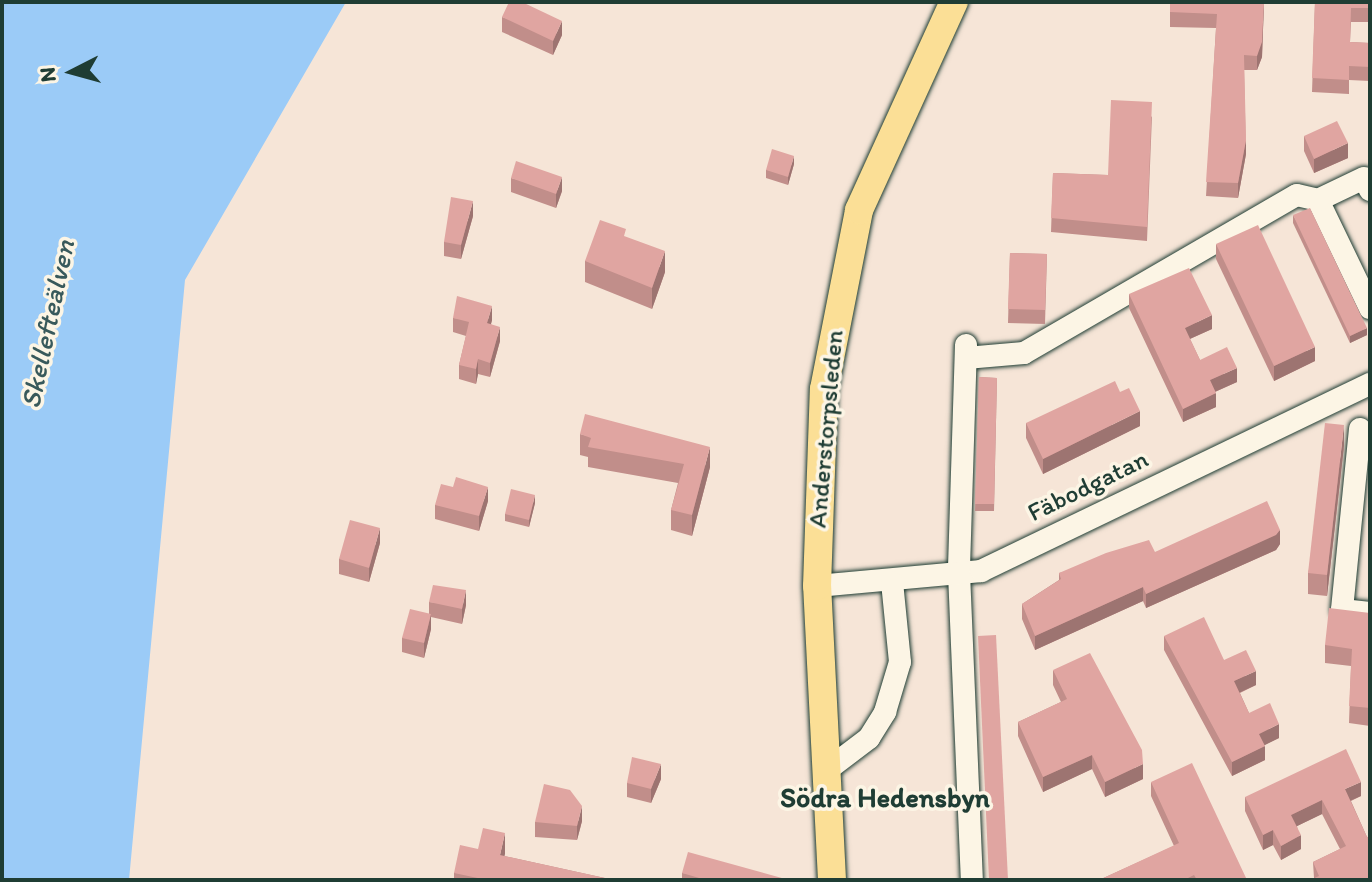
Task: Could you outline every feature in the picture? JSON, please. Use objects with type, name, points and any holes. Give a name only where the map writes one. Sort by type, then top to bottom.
[{"type":"main road","name":"Anderstorpsleden","points":[[832,880],[817,586],[824,389],[859,210],[954,2]]},
{"type":"street","points":[[972,880],[959,573],[966,352],[1024,353],[1297,195],[1318,200],[1364,178],[1370,190]]},
{"type":"street","points":[[1318,200],[1370,308]]},
{"type":"street","name":"Fäbodgatan","points":[[817,586],[892,582],[981,571],[1370,384]]},
{"type":"street","points":[[1330,403],[1365,429],[1342,610],[1370,613]]},
{"type":"street","points":[[827,770],[869,738],[885,712],[900,662],[892,582]]},
{"type":"water","name":"Skellefteälven","points":[[2,2],[346,2],[185,280],[129,880],[2,880]]},
{"type":"building","points":[[509,2],[522,2],[562,21],[553,41],[502,17]]},
{"type":"building","points":[[1170,2],[1264,2],[1262,42],[1257,56],[1244,55],[1246,140],[1238,183],[1206,182],[1217,14],[1170,12]]},
{"type":"building","points":[[1315,2],[1370,2],[1370,8],[1351,8],[1350,42],[1370,43],[1370,67],[1349,66],[1349,80],[1312,78]]},
{"type":"building","points":[[1111,100],[1152,102],[1147,227],[1051,218],[1053,173],[1108,175]]},
{"type":"building","points":[[1337,121],[1348,143],[1314,159],[1304,136]]},
{"type":"building","points":[[772,149],[794,156],[788,177],[766,170]]},
{"type":"building","points":[[516,161],[562,177],[556,194],[511,178]]},
{"type":"building","points":[[451,197],[473,201],[461,245],[444,242]]},
{"type":"building","points":[[1310,208],[1367,328],[1350,336],[1293,215]]},
{"type":"building","points":[[600,220],[626,229],[624,236],[665,251],[652,288],[585,261]]},
{"type":"building","points":[[1258,225],[1315,347],[1274,366],[1216,244]]},
{"type":"building","points":[[1010,253],[1047,254],[1045,310],[1008,309]]},
{"type":"building","points":[[1189,268],[1212,315],[1185,328],[1200,360],[1227,347],[1237,368],[1210,380],[1216,393],[1183,409],[1129,294]]},
{"type":"building","points":[[457,296],[492,306],[487,323],[500,327],[490,363],[478,359],[476,369],[459,365],[469,322],[453,318]]},
{"type":"building","points":[[979,377],[997,378],[994,504],[975,504]]},
{"type":"building","points":[[1115,381],[1120,392],[1129,388],[1140,411],[1043,459],[1026,423]]},
{"type":"building","points":[[585,414],[710,447],[692,515],[671,510],[684,464],[588,447],[591,438],[580,434]]},
{"type":"building","points":[[1325,423],[1344,425],[1327,575],[1308,573]]},
{"type":"building","points":[[456,477],[488,487],[479,516],[435,505],[441,484],[453,487]]},
{"type":"building","points":[[511,489],[535,495],[529,520],[505,514]]},
{"type":"building","points":[[1267,501],[1280,530],[1276,535],[1146,594],[1143,587],[1035,636],[1022,604],[1061,579],[1059,573],[1106,553],[1149,540],[1155,552]]},
{"type":"building","points":[[350,520],[380,528],[369,568],[339,559]]},
{"type":"building","points":[[433,585],[466,590],[462,609],[429,602]]},
{"type":"building","points":[[1329,608],[1370,613],[1370,708],[1349,706],[1352,649],[1325,645]]},
{"type":"building","points":[[410,609],[431,614],[424,643],[402,638]]},
{"type":"building","points":[[1204,617],[1224,660],[1246,650],[1256,671],[1234,681],[1249,713],[1270,703],[1279,724],[1259,734],[1265,746],[1232,762],[1164,636]]},
{"type":"building","points":[[996,635],[1008,880],[989,880],[978,636]]},
{"type":"building","points":[[1090,653],[1142,750],[1143,764],[1105,782],[1092,755],[1043,777],[1018,722],[1067,699],[1053,670]]},
{"type":"building","points":[[1346,749],[1361,782],[1345,789],[1367,837],[1370,836],[1370,880],[1310,880],[1319,876],[1313,862],[1346,846],[1322,800],[1291,815],[1301,835],[1281,846],[1273,830],[1263,835],[1245,797]]},
{"type":"building","points":[[632,757],[661,764],[651,789],[627,783]]},
{"type":"building","points":[[1192,763],[1247,880],[1197,880],[1194,875],[1184,880],[1099,880],[1179,843],[1151,782]]},
{"type":"building","points":[[544,784],[570,790],[582,806],[577,826],[535,822]]},
{"type":"building","points":[[483,828],[505,833],[500,855],[614,880],[487,880],[454,873],[460,845],[478,849]]},
{"type":"building","points":[[688,852],[789,880],[706,880],[682,873]]},
{"type":"district","name":"Södra Hedensbyn","points":[[885,797]]}]
